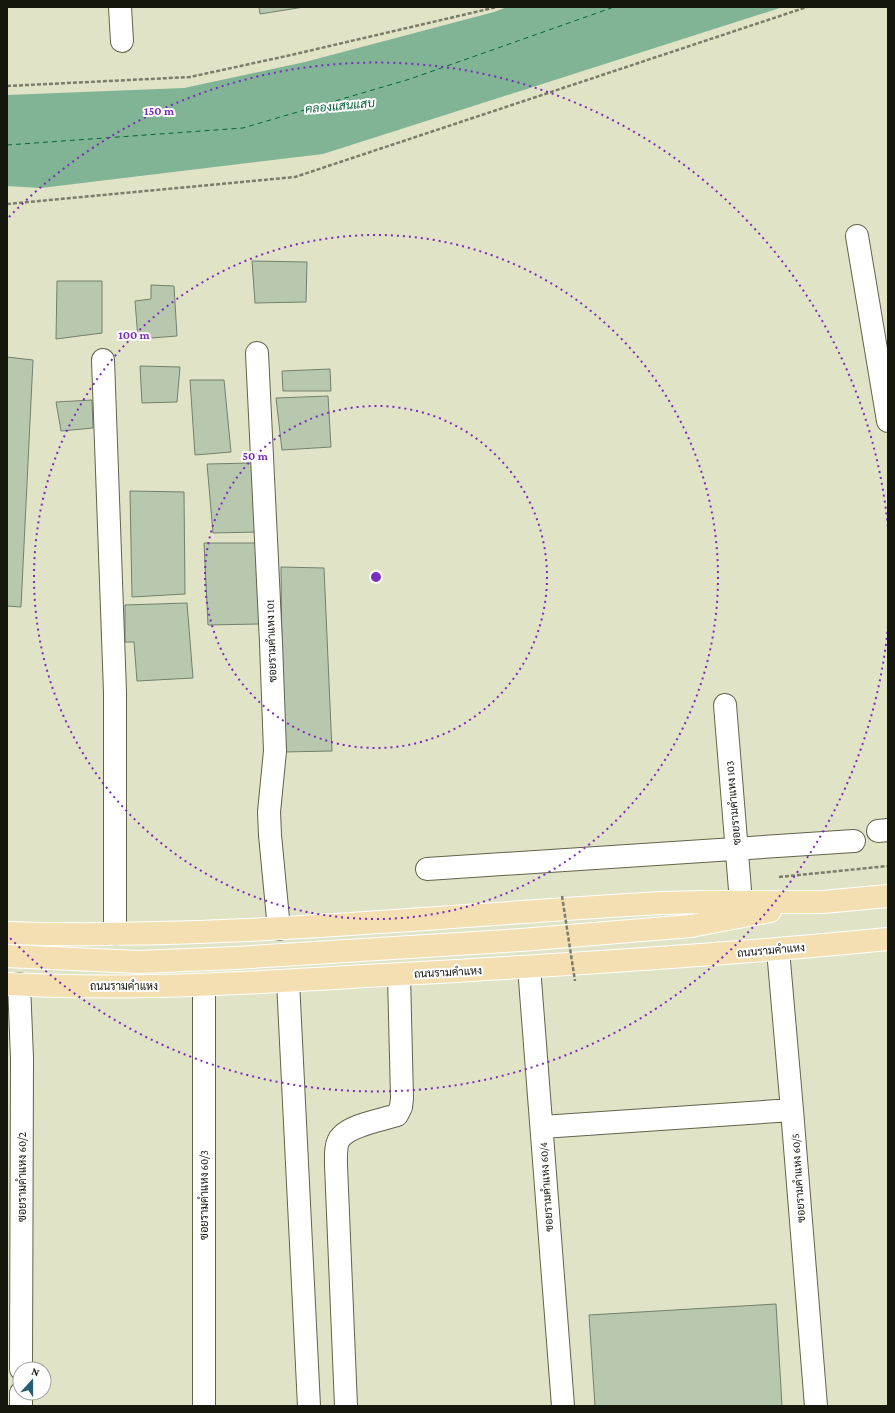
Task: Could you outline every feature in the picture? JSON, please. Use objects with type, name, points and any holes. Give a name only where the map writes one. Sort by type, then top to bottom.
[{"type":"main road","points":[[7,956],[139,962],[521,940],[691,926],[823,902],[888,896]]},
{"type":"main road","points":[[7,933],[115,934],[279,929],[617,906],[702,902],[823,902]]},
{"type":"main road","name":"ถนนรามคำแหง","points":[[13,984],[87,986],[288,981],[529,967],[778,950],[888,939]]},
{"type":"street","points":[[120,7],[122,41]]},
{"type":"street","points":[[857,236],[888,421]]},
{"type":"street","name":"ซอยรามคำแหง 101","points":[[257,353],[271,635],[275,751],[269,812],[279,929]]},
{"type":"street","points":[[103,360],[115,692],[115,934]]},
{"type":"street","name":"ซอยรามคำแหง 103","points":[[725,706],[741,902]]},
{"type":"street","points":[[426,869],[854,841]]},
{"type":"street","name":"ซอยรามคำแหง 60/5","points":[[778,950],[816,1406]]},
{"type":"street","name":"ซอยรามคำแหง 60/4","points":[[529,967],[563,1406]]},
{"type":"street","points":[[346,1406],[336,1165],[337,1150],[340,1137],[351,1129],[397,1115],[401,1107],[399,975]]},
{"type":"street","points":[[288,981],[309,1406]]},
{"type":"street","name":"ซอยรามคำแหง 60/2","points":[[13,984],[22,1058],[21,1361]]},
{"type":"street","name":"ซอยรามคำแหง 60/3","points":[[204,984],[204,1406]]},
{"type":"street","points":[[542,1127],[792,1110]]},
{"type":"path","points":[[7,86],[190,77],[497,7]]},
{"type":"path","points":[[7,204],[295,177],[807,7]]},
{"type":"path","points":[[562,896],[575,981]]},
{"type":"water","name":"คลองแสนแสบ","points":[[507,7],[783,7],[323,154],[41,188],[7,186],[7,95],[184,88],[305,62],[494,12]]},
{"type":"building","points":[[259,7],[304,7],[260,14]]},
{"type":"building","points":[[252,261],[307,262],[306,302],[255,303]]},
{"type":"building","points":[[57,281],[102,281],[102,333],[56,339]]},
{"type":"building","points":[[151,285],[174,286],[177,336],[138,339],[135,301],[151,299]]},
{"type":"building","points":[[7,357],[33,360],[21,607],[7,606]]},
{"type":"building","points":[[140,366],[180,367],[177,402],[142,403]]},
{"type":"building","points":[[330,369],[331,391],[283,391],[282,371]]},
{"type":"building","points":[[190,380],[224,380],[231,452],[195,455]]},
{"type":"building","points":[[328,396],[331,447],[282,450],[276,398]]},
{"type":"building","points":[[92,400],[93,428],[61,431],[56,402]]},
{"type":"building","points":[[253,463],[259,532],[213,533],[207,464]]},
{"type":"building","points":[[130,491],[184,492],[185,594],[132,597]]},
{"type":"building","points":[[204,543],[257,543],[259,624],[208,625]]},
{"type":"building","points":[[281,567],[324,568],[332,751],[283,752]]},
{"type":"building","points":[[187,603],[193,678],[137,681],[134,642],[125,642],[125,605]]},
{"type":"building","points":[[776,1304],[782,1406],[595,1406],[589,1315]]},
{"type":"ferry route","points":[[7,145],[243,128],[410,79],[614,7]]}]
